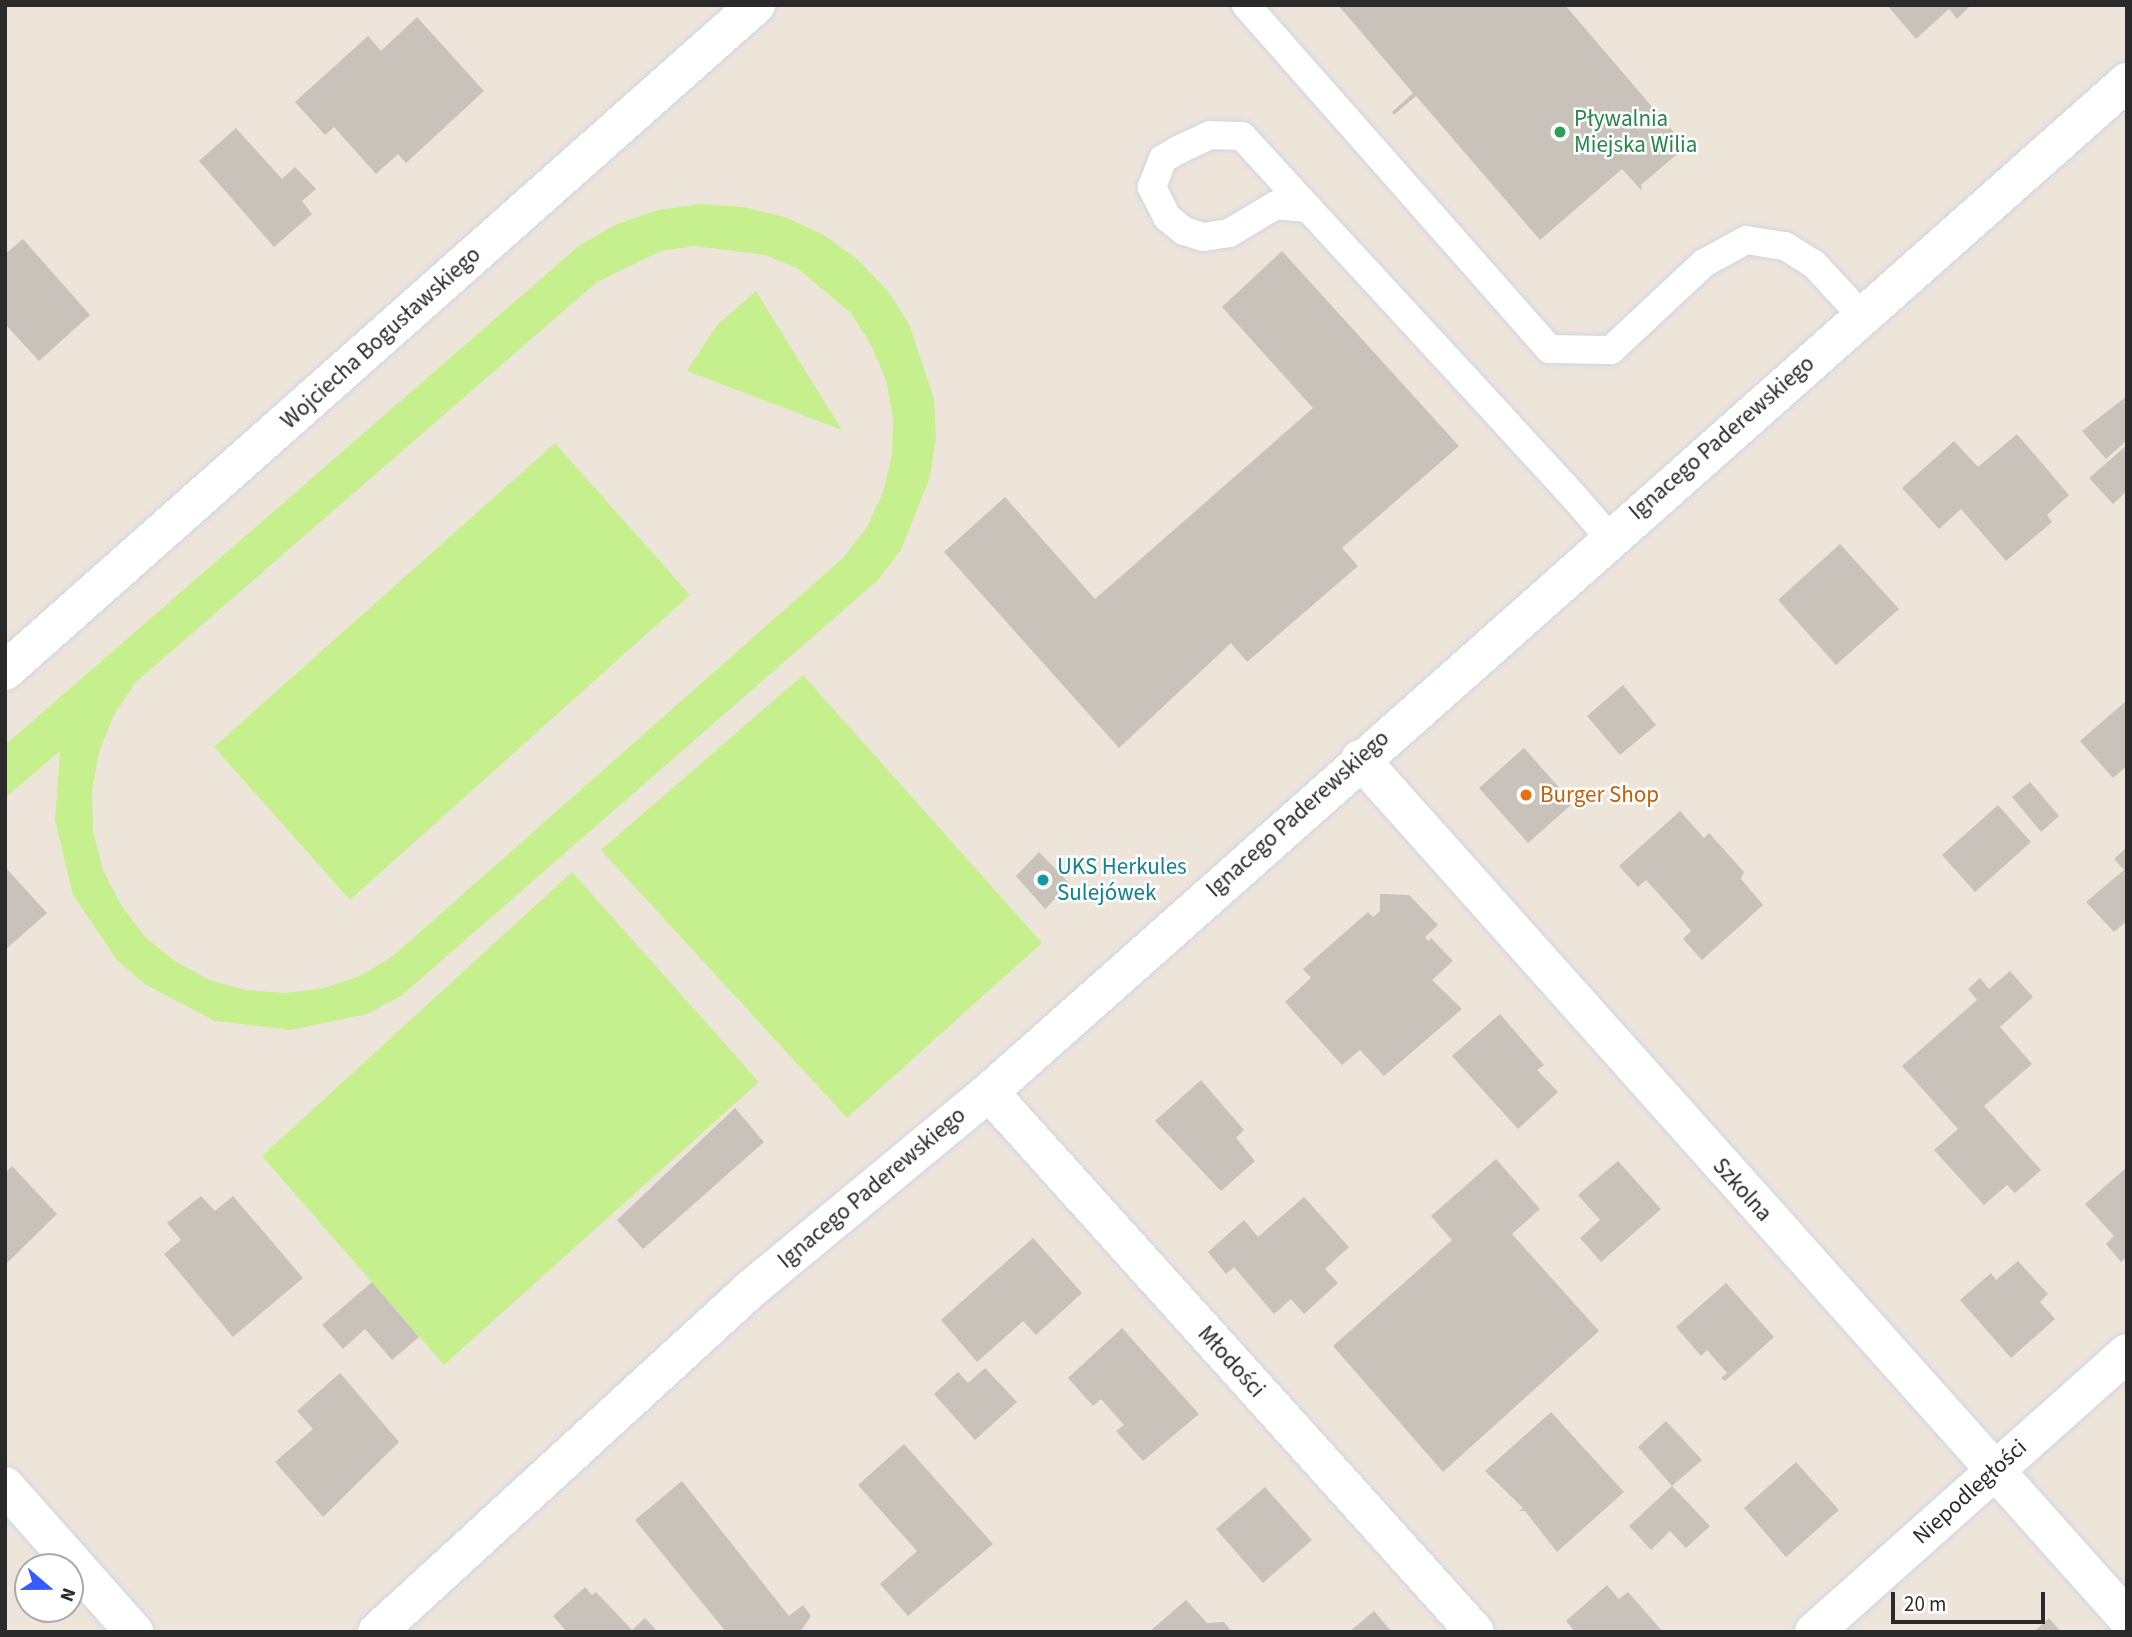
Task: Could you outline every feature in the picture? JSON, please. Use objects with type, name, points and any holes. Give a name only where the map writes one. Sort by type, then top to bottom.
[{"type":"street","name":"Wojciecha Bogusławskiego","points":[[5,671],[756,5]]},
{"type":"street","name":"Ignacego Paderewskiego","points":[[377,1632],[752,1288],[989,1092],[1609,537],[2127,82]]},
{"type":"street","name":"Szkolna","points":[[1360,759],[2127,1618]]},
{"type":"street","name":"Młodości","points":[[989,1092],[1475,1632]]},
{"type":"street","name":"Niepodległości","points":[[1814,1632],[2127,1353]]},
{"type":"street","points":[[5,1486],[134,1632]]},
{"type":"lane","points":[[1246,5],[1549,349],[1611,350],[1704,263],[1746,240],[1785,246],[1814,264],[1861,315]]},
{"type":"lane","points":[[1308,208],[1276,205],[1229,233],[1203,237],[1184,231],[1167,217],[1152,187],[1163,159],[1178,150],[1210,135],[1242,136],[1308,208],[1609,537]]},
{"type":"green space","points":[[701,204],[743,207],[785,217],[824,235],[858,260],[888,291],[909,324],[934,399],[936,438],[930,477],[901,550],[877,581],[401,996],[367,1014],[291,1030],[215,1021],[146,985],[117,960],[73,895],[55,820],[60,751],[5,798],[5,745],[580,245],[617,224],[658,210]],"holes":[[[695,246],[765,255],[797,268],[851,313],[871,345],[886,380],[893,418],[892,455],[883,492],[867,527],[844,557],[393,956],[360,976],[324,988],[285,993],[246,990],[209,980],[175,961],[145,937],[121,905],[103,870],[93,831],[92,791],[99,752],[114,715],[136,682],[597,282],[661,251]]]},
{"type":"green space","points":[[756,291],[842,430],[687,371],[717,325]]},
{"type":"green space","points":[[555,443],[690,595],[350,900],[214,747]]},
{"type":"green space","points":[[803,675],[1042,943],[847,1118],[601,850]]},
{"type":"green space","points":[[572,872],[759,1082],[444,1365],[262,1156]]},
{"type":"building","name":"Pływalnia Miejska Wilia","points":[[1338,5],[1565,5],[1689,150],[1686,153],[1683,149],[1641,185],[1642,191],[1622,169],[1540,240],[1416,96],[1394,115],[1392,112],[1413,93]]},
{"type":"building","points":[[1887,5],[1971,5],[1957,19],[1949,9],[1916,39]]},
{"type":"building","points":[[417,17],[484,91],[406,163],[398,154],[376,174],[334,127],[325,135],[295,102],[368,36],[381,51]]},
{"type":"building","points":[[236,128],[282,179],[295,167],[316,189],[302,201],[312,214],[274,247],[199,161]]},
{"type":"building","points":[[23,239],[90,315],[39,361],[5,324],[5,254]]},
{"type":"building","points":[[1282,251],[1459,446],[1342,548],[1358,566],[1247,662],[1231,643],[1119,748],[944,552],[1005,497],[1095,599],[1313,408],[1222,307]]},
{"type":"building","points":[[2127,396],[2127,440],[2106,459],[2082,431]]},
{"type":"building","points":[[2017,434],[2069,495],[2047,515],[2052,522],[2006,561],[1961,509],[1939,529],[1902,488],[1954,441],[1978,467]]},
{"type":"building","points":[[2127,445],[2127,491],[2113,504],[2089,478]]},
{"type":"building","points":[[1840,544],[1899,609],[1836,665],[1778,600]]},
{"type":"building","points":[[1623,685],[1656,725],[1620,755],[1587,716]]},
{"type":"building","points":[[2127,700],[2127,766],[2113,778],[2080,741]]},
{"type":"building","name":"Burger Shop","points":[[1524,748],[1573,803],[1528,843],[1479,788]]},
{"type":"building","points":[[2030,782],[2059,816],[2041,832],[2012,797]]},
{"type":"building","points":[[1998,805],[2031,842],[1975,892],[1942,855]]},
{"type":"building","points":[[1680,811],[1704,838],[1709,833],[1744,872],[1741,879],[1763,905],[1702,960],[1683,939],[1691,931],[1683,921],[1646,880],[1638,887],[1619,866]]},
{"type":"building","points":[[2127,847],[2127,921],[2114,932],[2086,902],[2124,870],[2114,859]]},
{"type":"building","name":"UKS Herkules Sulejówek","points":[[1039,852],[1070,884],[1045,909],[1016,876]]},
{"type":"building","points":[[5,867],[47,913],[5,950]]},
{"type":"building","points":[[1380,894],[1409,895],[1438,925],[1425,937],[1428,941],[1431,938],[1453,961],[1432,980],[1462,1009],[1384,1076],[1360,1050],[1342,1065],[1285,1002],[1311,978],[1303,969],[1368,912],[1373,917],[1380,911]]},
{"type":"building","points":[[2010,971],[2033,997],[2000,1027],[2032,1064],[1984,1106],[2041,1170],[2015,1193],[2007,1185],[1984,1205],[1934,1150],[1958,1129],[1902,1066],[1977,1000],[1968,989],[1980,978],[1989,989]]},
{"type":"building","points":[[1500,1014],[1544,1065],[1537,1070],[1558,1092],[1518,1129],[1452,1056]]},
{"type":"building","points":[[1201,1080],[1244,1130],[1236,1138],[1255,1161],[1221,1191],[1155,1121]]},
{"type":"building","points":[[735,1108],[764,1142],[643,1249],[617,1220]]},
{"type":"building","points":[[1496,1159],[1540,1209],[1512,1234],[1599,1331],[1443,1472],[1333,1346],[1452,1240],[1431,1216]]},
{"type":"building","points":[[1618,1161],[1661,1209],[1601,1262],[1580,1238],[1600,1220],[1578,1195]]},
{"type":"building","points":[[12,1166],[57,1214],[5,1265],[5,1173]]},
{"type":"building","points":[[2127,1167],[2127,1257],[2121,1262],[2106,1244],[2114,1236],[2085,1204]]},
{"type":"building","points":[[201,1196],[215,1211],[233,1196],[303,1278],[233,1337],[164,1254],[181,1240],[167,1223]]},
{"type":"building","points":[[1304,1197],[1349,1247],[1325,1269],[1338,1283],[1304,1314],[1291,1299],[1274,1314],[1234,1267],[1226,1274],[1208,1252],[1244,1220],[1258,1237]]},
{"type":"building","points":[[1033,1238],[1082,1293],[1036,1335],[1023,1321],[977,1362],[941,1320]]},
{"type":"building","points":[[2018,1261],[2048,1294],[2040,1302],[2055,1319],[2011,1358],[1960,1300],[1991,1273],[1996,1280]]},
{"type":"building","points":[[372,1282],[419,1337],[392,1360],[365,1329],[343,1349],[322,1325]]},
{"type":"building","points":[[1726,1283],[1774,1337],[1725,1381],[1721,1378],[1727,1373],[1707,1350],[1701,1356],[1676,1327]]},
{"type":"building","points":[[1122,1328],[1199,1414],[1143,1461],[1116,1431],[1124,1425],[1101,1399],[1093,1406],[1068,1378]]},
{"type":"building","points":[[985,1368],[1017,1402],[975,1440],[934,1394],[958,1372],[968,1383]]},
{"type":"building","points":[[340,1373],[399,1442],[323,1517],[275,1462],[313,1429],[297,1411]]},
{"type":"building","points":[[1551,1412],[1624,1492],[1557,1552],[1525,1511],[1519,1511],[1523,1508],[1485,1471]]},
{"type":"building","points":[[1666,1421],[1702,1460],[1672,1486],[1638,1447]]},
{"type":"building","points":[[904,1444],[993,1544],[908,1616],[880,1584],[917,1551],[858,1485]]},
{"type":"building","points":[[1796,1462],[1839,1510],[1786,1557],[1744,1508]]},
{"type":"building","points":[[682,1481],[789,1616],[803,1605],[811,1616],[800,1632],[726,1632],[635,1520]]},
{"type":"building","points":[[1672,1486],[1710,1526],[1686,1548],[1670,1531],[1651,1550],[1629,1526]]},
{"type":"building","points":[[1265,1487],[1312,1540],[1263,1583],[1216,1529]]},
{"type":"building","points":[[1607,1585],[1619,1599],[1628,1592],[1663,1632],[1575,1632],[1566,1621]]},
{"type":"building","points":[[585,1587],[592,1595],[596,1592],[632,1630],[645,1618],[658,1632],[567,1632],[553,1616]]},
{"type":"building","points":[[1186,1600],[1207,1623],[1224,1622],[1232,1632],[1149,1632]]},
{"type":"building","points":[[1374,1611],[1392,1632],[1349,1632]]},
{"type":"building","points":[[2049,1618],[2061,1632],[2034,1632]]},
{"type":"place","name":"Pływalnia Miejska Wilia","points":[[1560,132]]},
{"type":"place","name":"Burger Shop","points":[[1526,795]]},
{"type":"place","name":"UKS Herkules Sulejówek","points":[[1043,880]]}]
